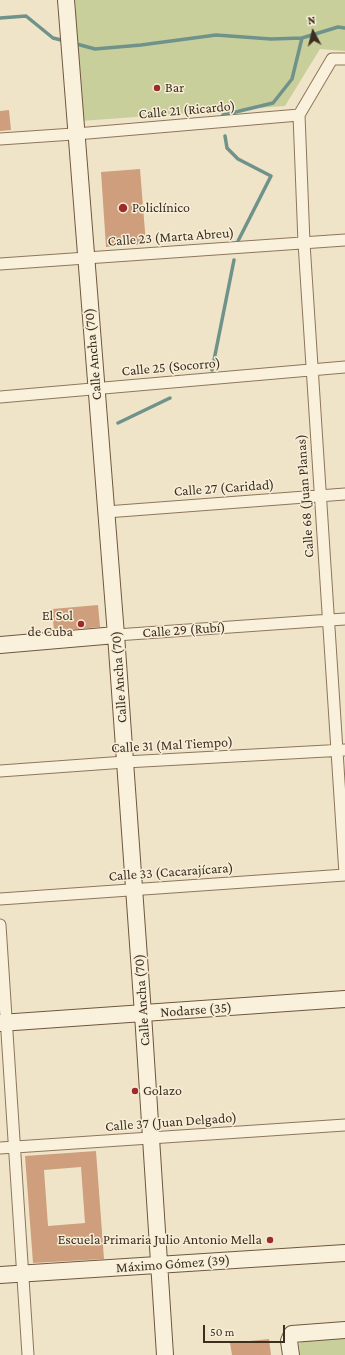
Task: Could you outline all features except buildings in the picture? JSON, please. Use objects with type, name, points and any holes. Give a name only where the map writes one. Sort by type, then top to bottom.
[{"type":"street","name":"Calle Ancha (70)","points":[[66,6],[116,635],[143,1014],[165,1355]]},
{"type":"street","points":[[299,115],[332,59],[345,60]]},
{"type":"street","name":"Calle 21 (Ricardo)","points":[[0,139],[299,115]]},
{"type":"street","name":"Calle 68 (Juan Planas)","points":[[299,115],[304,243],[328,620],[341,750],[345,874]]},
{"type":"street","name":"Calle 23 (Marta Abreu)","points":[[0,264],[345,240]]},
{"type":"street","name":"Calle 25 (Socorro)","points":[[0,397],[345,367]]},
{"type":"street","name":"Calle 27 (Caridad)","points":[[106,512],[345,494]]},
{"type":"street","name":"Calle 29 (Rubí)","points":[[0,645],[116,635],[345,619]]},
{"type":"street","name":"Calle 31 (Mal Tiempo)","points":[[0,771],[125,762],[341,750]]},
{"type":"street","name":"Calle 33 (Cacarajícara)","points":[[0,899],[345,874]]},
{"type":"street","points":[[0,925],[3,1023],[14,1148],[28,1355]]},
{"type":"street","name":"Nodarse (35)","points":[[3,1023],[345,999]]},
{"type":"street","name":"Calle 37 (Juan Delgado)","points":[[0,1148],[345,1125]]},
{"type":"street","name":"Máximo Gómez (39)","points":[[0,1275],[345,1253]]},
{"type":"street","points":[[291,1355],[289,1341],[292,1334],[345,1330]]},
{"type":"green space","points":[[75,0],[345,0],[345,51],[320,49],[285,106],[81,121]]},
{"type":"green space","points":[[345,1337],[345,1355],[300,1355],[299,1344],[304,1339]]},
{"type":"waterway","points":[[0,18],[26,16],[53,38],[65,41]]},
{"type":"waterway","points":[[73,43],[95,49],[141,45],[216,35],[271,39],[302,38],[338,27],[345,28]]},
{"type":"waterway","points":[[223,115],[273,103],[292,79],[302,38]]},
{"type":"waterway","points":[[225,136],[227,148],[238,159],[271,176],[238,241]]},
{"type":"waterway","points":[[212,370],[234,260]]},
{"type":"waterway","points":[[118,423],[170,398]]},
{"type":"place","name":"Bar","points":[[157,88]]},
{"type":"place","name":"Policlínico","points":[[123,208]]},
{"type":"place","name":"El Sol de Cuba","points":[[81,624]]},
{"type":"place","name":"Golazo","points":[[135,1091]]},
{"type":"place","name":"Escuela Primaria Julio Antonio Mella","points":[[270,1240]]}]
